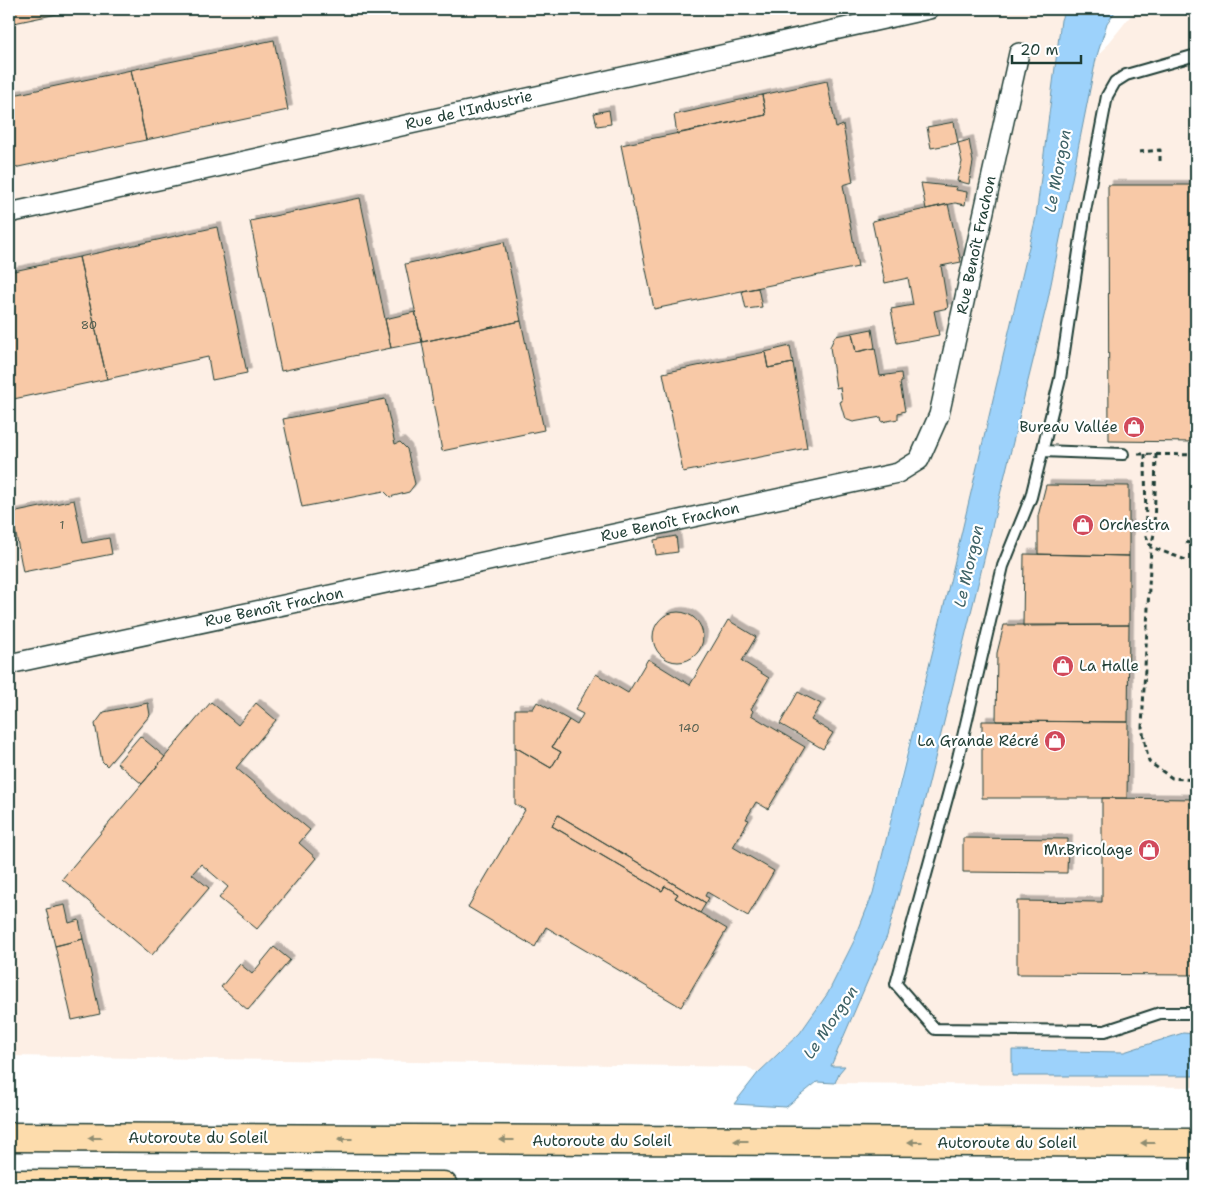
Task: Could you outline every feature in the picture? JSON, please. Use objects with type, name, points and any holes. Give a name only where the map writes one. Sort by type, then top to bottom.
[{"type":"highway","name":"Autoroute du Soleil","points":[[9,1137],[1196,1143]]},
{"type":"highway","points":[[9,1184],[443,1186]]},
{"type":"street","name":"Rue de l'Industrie","points":[[9,213],[929,9]]},
{"type":"street","name":"Rue Benoît Frachon","points":[[9,664],[898,473],[919,460],[938,415],[1019,54]]},
{"type":"lane","points":[[1196,55],[1126,75],[1115,82],[1107,96],[1085,211],[1060,379],[1031,497],[1003,566],[957,762],[896,984],[935,1030],[1105,1030],[1160,1013],[1196,1013]]},
{"type":"lane","points":[[1042,451],[1122,454]]},
{"type":"path","points":[[1139,152],[1160,150],[1160,164]]},
{"type":"path","points":[[1122,454],[1196,455]]},
{"type":"path","points":[[1145,454],[1146,536],[1151,548],[1186,560]]},
{"type":"path","points":[[1156,454],[1154,534],[1151,548],[1142,728],[1149,762],[1172,778],[1196,780]]},
{"type":"path","points":[[1186,542],[1196,545]]},
{"type":"shaded area","points":[[9,9],[1065,9],[1061,20],[1036,217],[952,573],[893,805],[881,865],[862,923],[828,993],[800,1033],[758,1073],[747,1067],[9,1056]]},
{"type":"shaded area","points":[[1136,9],[1196,9],[1196,1087],[835,1083],[839,1073],[831,1066],[887,936],[926,795],[1047,304],[1096,59]]},
{"type":"water","name":"Le Morgon","points":[[1065,9],[1117,9],[1107,23],[1096,59],[1047,304],[926,795],[887,936],[831,1066],[845,1066],[839,1073],[835,1083],[817,1082],[786,1107],[734,1104],[758,1073],[800,1033],[828,993],[854,941],[873,893],[952,573],[1036,217],[1061,20]]},
{"type":"water","points":[[1183,1033],[1196,1034],[1196,1076],[1012,1076],[1012,1050],[1124,1052]]},
{"type":"building","points":[[9,9],[61,9],[62,13],[9,24]]},
{"type":"building","points":[[274,40],[288,110],[146,140],[131,70]]},
{"type":"building","points":[[131,70],[146,140],[9,169],[9,96]]},
{"type":"building","points":[[827,81],[836,128],[843,125],[853,182],[843,185],[858,267],[654,309],[621,145],[766,115],[762,95]]},
{"type":"building","points":[[762,95],[766,115],[677,134],[674,115]]},
{"type":"building","points":[[609,110],[611,124],[597,126],[594,113]]},
{"type":"building","points":[[954,122],[958,143],[931,148],[927,127]]},
{"type":"building","points":[[969,140],[973,162],[969,184],[957,181],[962,162],[958,143]]},
{"type":"building","points":[[921,183],[957,187],[956,190],[967,192],[965,205],[955,203],[926,209]]},
{"type":"building","points":[[1108,185],[1196,185],[1196,442],[1109,441]]},
{"type":"building","points":[[360,198],[391,348],[281,371],[250,221]]},
{"type":"building","points":[[948,204],[961,262],[941,266],[948,308],[934,311],[939,335],[897,343],[891,309],[913,305],[908,278],[885,283],[872,221]]},
{"type":"building","points":[[217,227],[247,373],[212,380],[208,357],[107,379],[79,257]]},
{"type":"building","points":[[504,242],[521,321],[422,342],[405,264]]},
{"type":"building","points":[[79,257],[107,379],[9,400],[9,272]]},
{"type":"building","points":[[758,288],[762,307],[746,309],[742,291]]},
{"type":"building","points":[[415,312],[422,342],[391,348],[385,319]]},
{"type":"building","points":[[521,321],[544,430],[442,451],[422,342]]},
{"type":"building","points":[[872,329],[875,348],[856,352],[852,333]]},
{"type":"building","points":[[852,333],[856,352],[875,348],[880,376],[901,373],[902,382],[900,383],[905,411],[898,413],[898,419],[882,422],[881,417],[853,422],[845,419],[840,402],[842,401],[840,387],[836,388],[830,347],[835,336]]},
{"type":"building","points":[[790,346],[793,363],[768,368],[765,352]]},
{"type":"building","points":[[765,352],[768,368],[793,363],[807,448],[683,472],[663,373]]},
{"type":"building","points":[[385,399],[395,444],[400,442],[407,449],[415,484],[409,492],[390,497],[384,491],[302,507],[283,419]]},
{"type":"building","name":"Orchestra","points":[[1046,485],[1129,486],[1129,556],[1038,554],[1038,516]]},
{"type":"building","points":[[74,500],[83,543],[109,538],[112,554],[23,572],[12,513]]},
{"type":"building","points":[[676,536],[678,552],[656,555],[654,540]]},
{"type":"building","points":[[1024,554],[1129,556],[1129,625],[1023,626]]},
{"type":"building","points":[[673,612],[683,612],[696,619],[703,632],[703,642],[696,655],[683,662],[673,662],[664,658],[657,651],[653,642],[653,632],[657,623],[664,616]]},
{"type":"building","points":[[728,620],[756,637],[742,661],[769,678],[751,709],[753,711],[751,715],[805,747],[768,809],[756,802],[746,819],[749,820],[733,847],[774,871],[748,916],[707,892],[705,896],[709,898],[706,903],[558,815],[552,826],[662,891],[665,886],[678,894],[675,898],[727,929],[681,1007],[546,927],[535,947],[468,907],[525,810],[515,804],[515,747],[551,768],[561,752],[552,747],[569,720],[577,725],[583,714],[575,710],[596,674],[628,693],[648,659],[690,685]]},
{"type":"building","name":"La Halle","points":[[1004,625],[1129,625],[1128,722],[996,721],[997,653]]},
{"type":"building","points":[[798,692],[821,704],[811,720],[833,733],[823,749],[780,724]]},
{"type":"building","points":[[211,702],[238,725],[256,703],[276,720],[236,768],[310,830],[299,843],[316,858],[257,929],[219,898],[228,887],[201,864],[192,874],[209,888],[152,955],[62,879]]},
{"type":"building","points":[[537,702],[569,720],[552,747],[561,752],[551,768],[515,747],[515,709],[533,709]]},
{"type":"building","points":[[148,703],[150,715],[107,766],[102,761],[95,724],[104,712]]},
{"type":"building","name":"La Grande Récré","points":[[982,721],[1128,722],[1127,798],[982,798]]},
{"type":"building","points":[[140,736],[165,757],[142,784],[117,763]]},
{"type":"building","name":"Mr.Bricolage","points":[[1102,798],[1196,799],[1196,975],[1017,974],[1017,901],[1102,902]]},
{"type":"building","points":[[558,815],[706,903],[700,913],[675,898],[678,894],[665,886],[662,891],[552,826]]},
{"type":"building","points":[[963,838],[1068,839],[1067,873],[963,872]]},
{"type":"building","points":[[65,905],[69,923],[79,920],[83,939],[55,946],[46,909]]},
{"type":"building","points":[[83,939],[100,1014],[72,1020],[55,946]]},
{"type":"building","points":[[274,947],[290,960],[248,1010],[221,987],[240,964],[252,974]]},
{"type":"place","name":"Bureau Vallée","points":[[1134,427]]},
{"type":"place","name":"Orchestra","points":[[1083,525]]},
{"type":"place","name":"La Halle","points":[[1063,666]]},
{"type":"place","name":"La Grande Récré","points":[[1055,741]]},
{"type":"place","name":"Mr.Bricolage","points":[[1149,850]]}]
